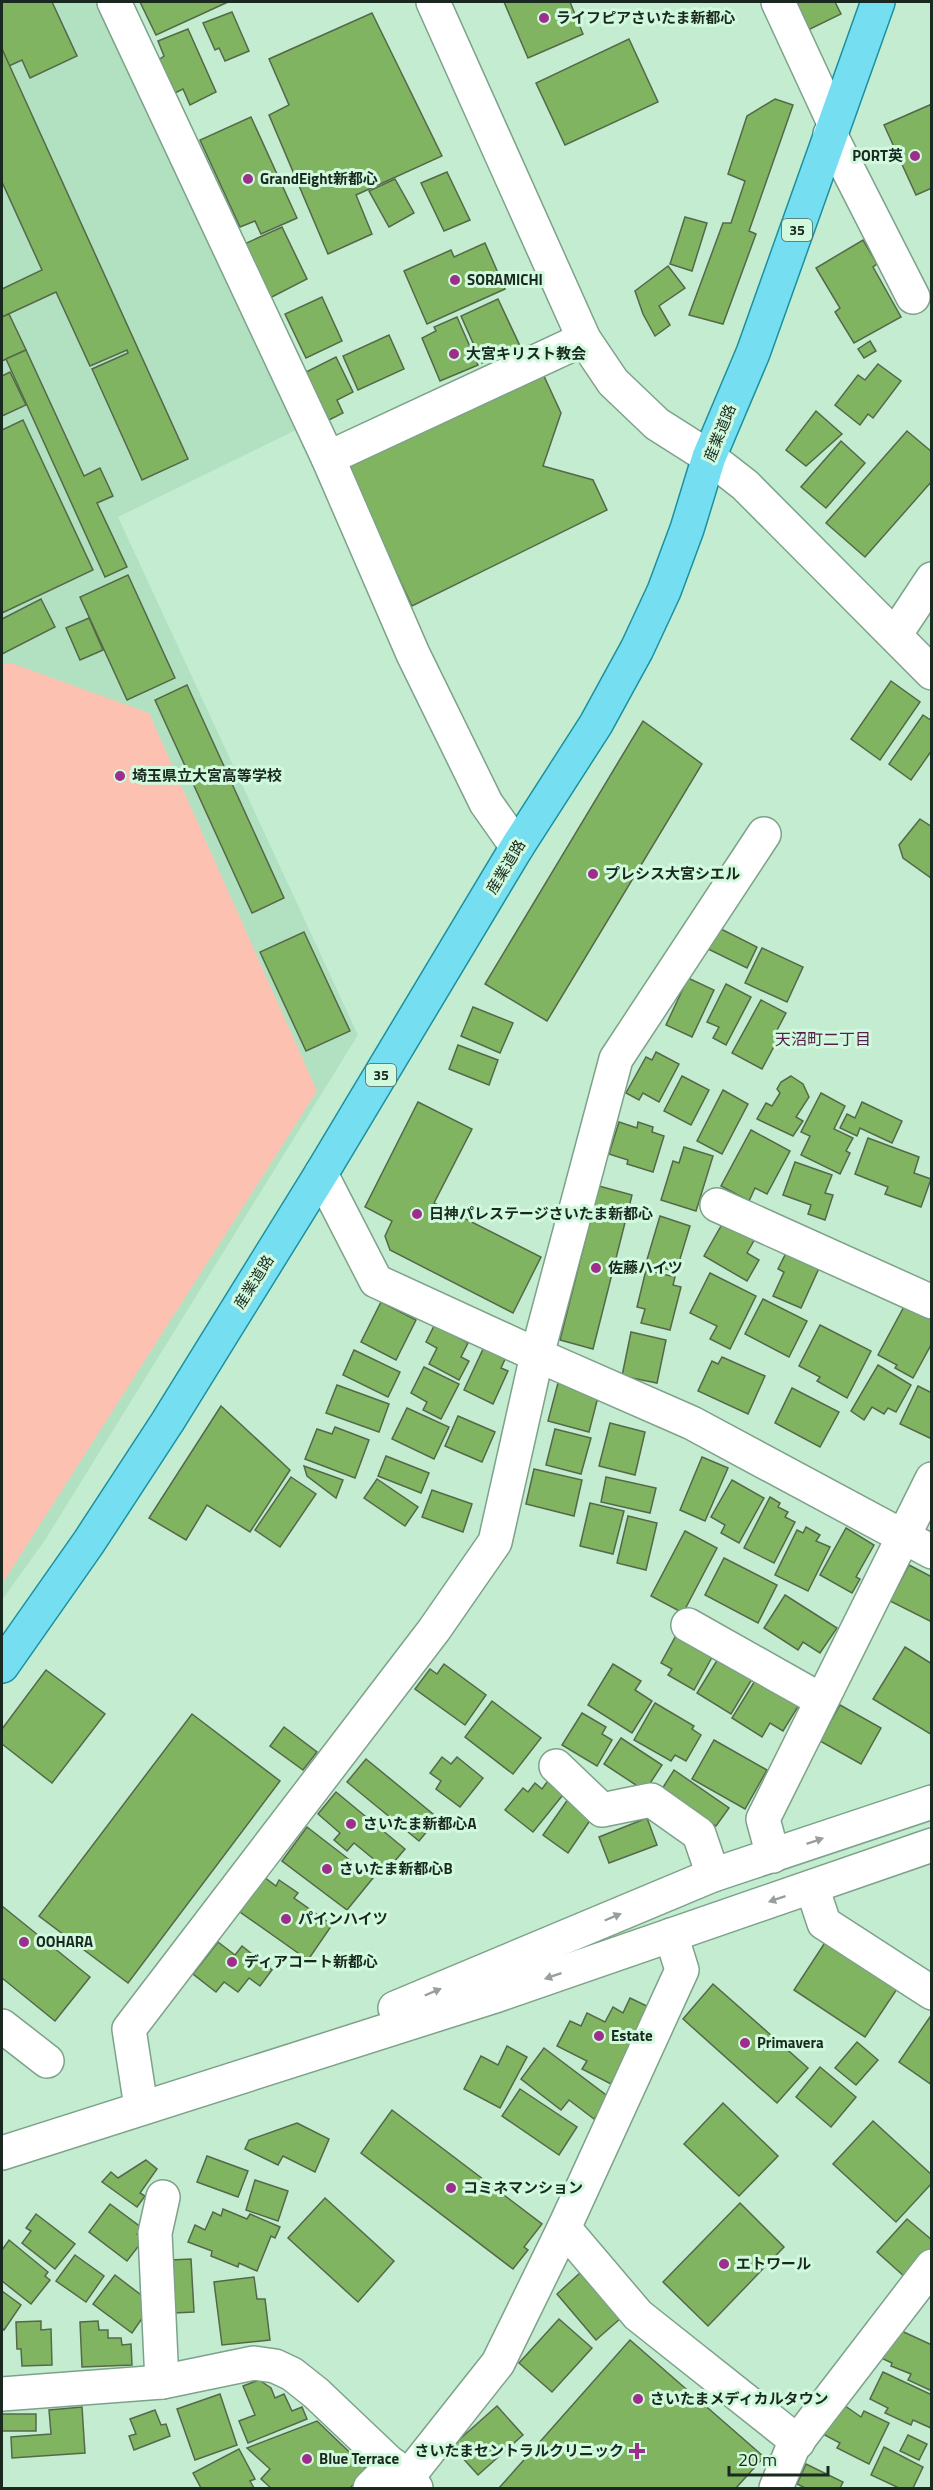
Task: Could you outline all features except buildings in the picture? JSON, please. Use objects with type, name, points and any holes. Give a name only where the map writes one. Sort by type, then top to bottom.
[{"type":"main road","name":"産業道路","points":[[2,1666],[89,1542],[155,1442],[321,1174],[517,847],[596,724],[637,649],[664,591],[687,529],[709,457],[753,353],[878,2]]},
{"type":"street","points":[[114,2],[328,458],[413,654],[486,803],[517,847]]},
{"type":"street","points":[[434,2],[585,339],[613,382],[657,424],[709,457],[746,485],[932,673]]},
{"type":"street","points":[[778,2],[832,129],[913,297]]},
{"type":"street","points":[[328,458],[585,339]]},
{"type":"street","points":[[895,635],[932,579]]},
{"type":"street","points":[[141,2107],[129,2029],[434,1630],[495,1542],[537,1356],[616,1059],[764,834]]},
{"type":"street","points":[[321,1174],[376,1281],[537,1356],[692,1422],[932,1552]]},
{"type":"street","points":[[717,1205],[932,1302]]},
{"type":"street","points":[[773,1856],[763,1819],[932,1479]]},
{"type":"street","points":[[688,1624],[821,1700]]},
{"type":"street","points":[[556,1766],[602,1810],[651,1800],[699,1834],[713,1875]]},
{"type":"street","points":[[205,2088],[713,1875],[932,1802]]},
{"type":"street","points":[[2,2153],[498,1995],[932,1845]]},
{"type":"street","points":[[812,1887],[824,1923],[932,1993]]},
{"type":"street","points":[[370,2488],[405,2477],[498,2363],[564,2228],[682,1970],[671,1935]]},
{"type":"street","points":[[2,2026],[47,2061]]},
{"type":"street","points":[[162,2382],[155,2233],[163,2197]]},
{"type":"street","points":[[564,2228],[638,2315],[798,2442]]},
{"type":"street","points":[[776,2488],[798,2442],[932,2266]]},
{"type":"street","points":[[2,2394],[162,2382],[254,2363],[275,2366],[292,2374],[316,2393],[405,2477]]},
{"type":"shaded area","name":"埼玉県立大宮高等学校","points":[[2,2],[102,2],[300,428],[118,517],[358,1035],[45,1540],[2,1600]]},
{"type":"shaded area","points":[[11,663],[149,713],[317,1091],[2,1584],[2,664]]},
{"type":"place","name":"ライフピアさいたま新都心","points":[[544,18]]},
{"type":"place","name":"PORT英","points":[[915,156]]},
{"type":"place","name":"GrandEight新都心","points":[[248,179]]},
{"type":"place","name":"SORAMICHI","points":[[455,280]]},
{"type":"place","name":"大宮キリスト教会","points":[[454,354]]},
{"type":"place","name":"埼玉県立大宮高等学校","points":[[120,776]]},
{"type":"place","name":"プレシス大宮シエル","points":[[593,874]]},
{"type":"place","name":"日神パレステージさいたま新都心","points":[[417,1214]]},
{"type":"place","name":"佐藤ハイツ","points":[[596,1268]]},
{"type":"place","name":"さいたま新都心A","points":[[351,1824]]},
{"type":"place","name":"さいたま新都心B","points":[[327,1869]]},
{"type":"place","name":"パインハイツ","points":[[286,1919]]},
{"type":"place","name":"OOHARA","points":[[24,1942]]},
{"type":"place","name":"ディアコート新都心","points":[[232,1962]]},
{"type":"place","name":"Estate","points":[[599,2036]]},
{"type":"place","name":"Primavera","points":[[745,2043]]},
{"type":"place","name":"コミネマンション","points":[[451,2188]]},
{"type":"place","name":"エトワール","points":[[724,2264]]},
{"type":"place","name":"さいたまメディカルタウン","points":[[638,2399]]},
{"type":"place","name":"さいたまセントラルクリニック","points":[[637,2451]]},
{"type":"place","name":"Blue Terrace","points":[[307,2459]]},
{"type":"district","name":"天沼町二丁目","points":[[823,1039]]}]
